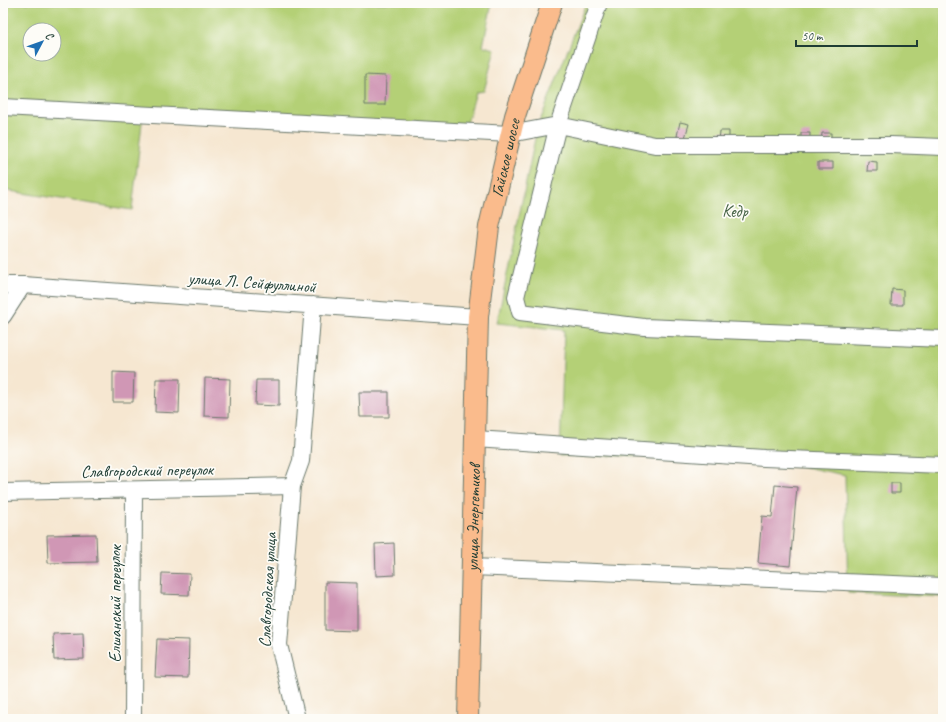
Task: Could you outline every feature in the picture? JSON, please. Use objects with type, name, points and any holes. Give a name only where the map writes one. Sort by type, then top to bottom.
[{"type":"main road","name":"Гайское шоссе","points":[[478,317],[489,227],[510,134],[517,108],[552,3]]},
{"type":"main road","name":"улица Энергетиков","points":[[468,719],[478,317]]},
{"type":"street","points":[[599,3],[558,125],[516,297],[520,312],[644,326],[943,339]]},
{"type":"street","points":[[3,107],[510,134],[558,125],[655,145],[891,145],[943,147]]},
{"type":"street","name":"улица Л. Сейфуллиной","points":[[3,285],[23,285],[478,317]]},
{"type":"street","points":[[3,316],[23,285]]},
{"type":"street","name":"Славгородская улица","points":[[297,719],[280,645],[292,486],[301,461],[313,305]]},
{"type":"street","points":[[475,439],[764,458],[943,465]]},
{"type":"street","name":"Славгородский переулок","points":[[3,492],[292,486]]},
{"type":"street","name":"Елшанский переулок","points":[[133,719],[134,490]]},
{"type":"street","points":[[472,567],[943,586]]},
{"type":"green space","points":[[15,3],[492,3],[483,46],[495,49],[484,91],[476,92],[466,126],[143,114],[132,210],[3,190],[3,6]]},
{"type":"green space","name":"Кедр","points":[[586,3],[943,3],[943,597],[848,593],[845,475],[805,467],[664,456],[560,456],[564,330],[497,323],[537,129]]},
{"type":"building","points":[[365,75],[386,76],[385,105],[365,105]]},
{"type":"building","points":[[680,122],[689,124],[685,138],[677,136]]},
{"type":"building","points":[[720,131],[729,131],[729,141],[719,141]]},
{"type":"building","points":[[801,133],[810,133],[810,143],[801,143]]},
{"type":"building","points":[[822,133],[831,133],[831,143],[821,143]]},
{"type":"building","points":[[868,161],[877,162],[877,171],[867,171]]},
{"type":"building","points":[[818,162],[833,162],[833,169],[818,169]]},
{"type":"building","points":[[892,289],[903,290],[903,305],[891,305]]},
{"type":"building","points":[[113,372],[134,373],[133,402],[113,402]]},
{"type":"building","points":[[205,378],[230,379],[229,417],[204,416]]},
{"type":"building","points":[[156,379],[180,379],[179,413],[155,412]]},
{"type":"building","points":[[256,380],[279,380],[279,406],[255,405]]},
{"type":"building","points":[[359,392],[389,392],[389,417],[360,417]]},
{"type":"building","points":[[891,483],[900,483],[900,493],[891,493]]},
{"type":"building","points":[[775,485],[797,487],[790,566],[758,563],[762,516],[772,517]]},
{"type":"building","points":[[96,534],[97,562],[48,563],[47,535]]},
{"type":"building","points":[[394,543],[395,575],[376,576],[375,544]]},
{"type":"building","points":[[162,573],[190,574],[189,595],[161,594]]},
{"type":"building","points":[[325,582],[357,583],[357,631],[325,630]]},
{"type":"building","points":[[83,633],[84,659],[54,660],[53,634]]},
{"type":"building","points":[[157,639],[189,640],[188,678],[155,677]]}]
